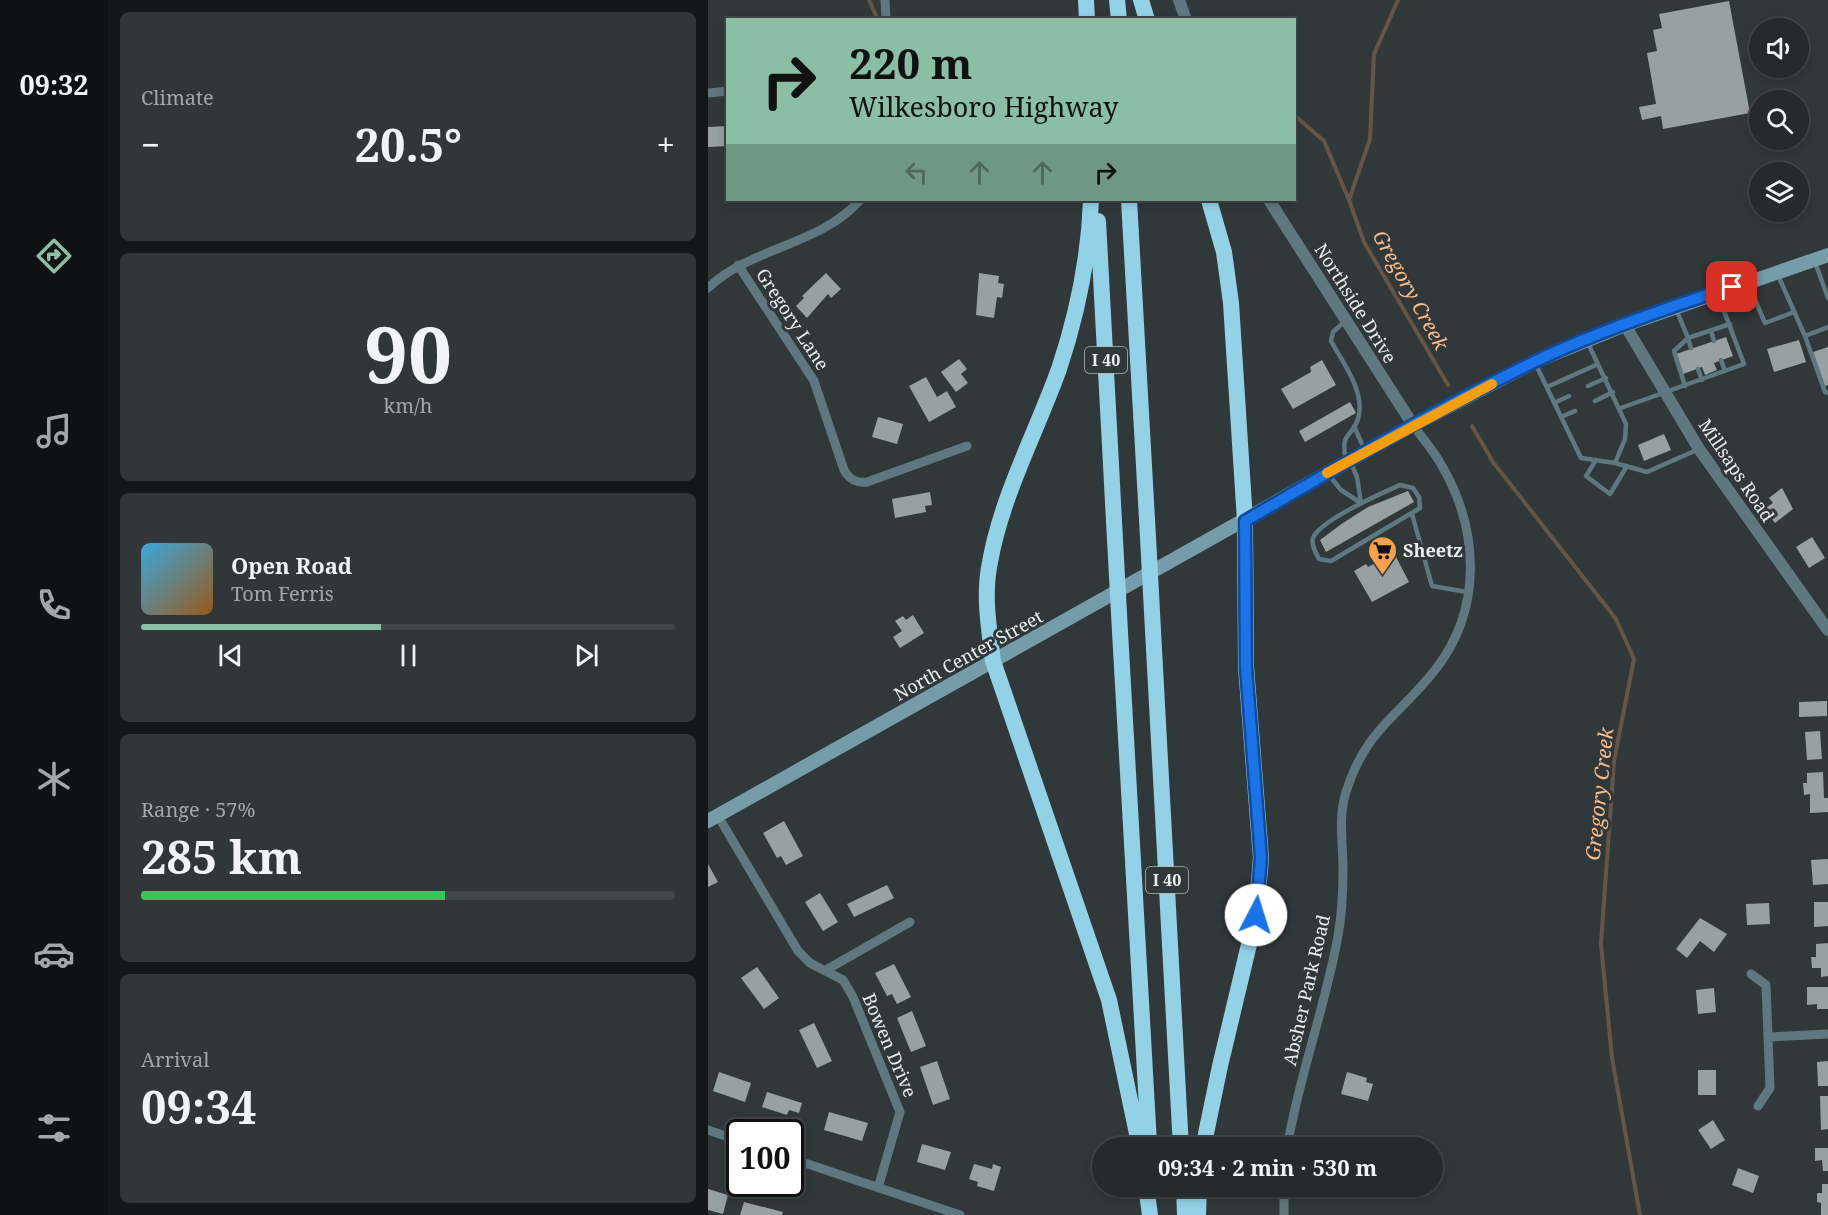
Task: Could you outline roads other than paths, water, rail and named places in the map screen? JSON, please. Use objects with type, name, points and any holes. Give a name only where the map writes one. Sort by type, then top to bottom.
[{"type":"highway","points":[[1086,0],[1087,18]]},
{"type":"highway","points":[[1118,0],[1119,18]]},
{"type":"highway","points":[[1141,0],[1146,18]]},
{"type":"highway","points":[[1091,201],[1079,296],[1059,368],[1002,518],[990,562],[986,607],[993,661],[1109,1000],[1138,1137]]},
{"type":"highway","name":"I 40","points":[[1097,201],[1148,1137]]},
{"type":"highway","name":"I 40","points":[[1129,201],[1180,1137]]},
{"type":"highway","points":[[1205,1137],[1256,915],[1261,858],[1246,667],[1245,521],[1231,303],[1224,252],[1209,201]]},
{"type":"highway","points":[[1148,1197],[1152,1215]]},
{"type":"highway","points":[[1151,1197],[1152,1215]]},
{"type":"highway","points":[[1184,1197],[1185,1215]]},
{"type":"highway","points":[[1198,1215],[1199,1197]]},
{"type":"main road","name":"North Center Street","points":[[713,819],[1413,425],[1534,362],[1675,306],[1828,255]]},
{"type":"street","points":[[885,0],[886,18]]},
{"type":"street","points":[[1179,0],[1185,18]]},
{"type":"street","points":[[708,93],[726,91]]},
{"type":"street","points":[[708,288],[738,265],[824,227],[852,210],[859,201]]},
{"type":"street","name":"Northside Drive","points":[[1270,201],[1413,425]]},
{"type":"street","name":"Gregory Lane","points":[[738,265],[814,381],[844,470],[849,478],[858,483],[867,482],[967,446]]},
{"type":"street","name":"Millsaps Road","points":[[1625,325],[1699,449],[1828,630]]},
{"type":"street","name":"Absher Park Road","points":[[1290,1137],[1338,938],[1343,868],[1341,818],[1345,794],[1367,743],[1435,670],[1450,646],[1469,592],[1472,560],[1469,533],[1442,465],[1413,425]]},
{"type":"street","name":"Bowen Drive","points":[[713,819],[798,951],[810,963],[843,980],[853,997],[900,1112],[878,1188]]},
{"type":"street","points":[[826,970],[910,922]]},
{"type":"street","points":[[1751,974],[1766,985],[1769,1037],[1770,1088],[1758,1106]]},
{"type":"street","points":[[1769,1037],[1828,1034]]},
{"type":"street","points":[[708,1130],[726,1136]]},
{"type":"street","points":[[804,1163],[960,1215]]},
{"type":"street","points":[[1284,1197],[1284,1215]]},
{"type":"lane","points":[[1814,260],[1828,298]]},
{"type":"lane","points":[[1776,272],[1805,336],[1825,392],[1828,393]]},
{"type":"lane","points":[[1747,282],[1765,323],[1794,312]]},
{"type":"lane","points":[[1621,408],[1744,364],[1716,292]]},
{"type":"lane","points":[[1675,306],[1691,348]]},
{"type":"lane","points":[[1346,321],[1333,332],[1331,340],[1361,401],[1359,416],[1344,441],[1348,462],[1357,477],[1361,502]]},
{"type":"lane","points":[[1685,386],[1674,351],[1688,338],[1730,324]]},
{"type":"lane","points":[[1805,336],[1828,327]]},
{"type":"lane","points":[[1711,331],[1714,341]]},
{"type":"lane","points":[[1587,340],[1621,408],[1626,424],[1625,439],[1615,463]]},
{"type":"lane","points":[[1721,360],[1725,371]]},
{"type":"lane","points":[[1534,362],[1581,458],[1615,463],[1647,472],[1699,449]]},
{"type":"lane","points":[[1547,387],[1598,364]]},
{"type":"lane","points":[[1698,369],[1702,380]]},
{"type":"lane","points":[[1588,386],[1606,378]]},
{"type":"lane","points":[[1595,401],[1613,392]]},
{"type":"lane","points":[[1554,403],[1569,396]]},
{"type":"lane","points":[[1561,417],[1575,411]]},
{"type":"lane","points":[[1354,426],[1366,452]]},
{"type":"lane","points":[[1596,460],[1586,476],[1610,494],[1628,466]]},
{"type":"lane","points":[[1327,473],[1341,490],[1361,502]]},
{"type":"lane","points":[[1400,485],[1413,488],[1419,497],[1420,508],[1331,561],[1319,560],[1313,547],[1313,538],[1320,528],[1361,502],[1400,485]]},
{"type":"lane","points":[[1412,514],[1432,586],[1469,592]]},
{"type":"waterway","points":[[869,0],[877,18]]},
{"type":"waterway","name":"Gregory Creek","points":[[1398,0],[1374,54],[1370,139],[1349,200],[1364,242],[1448,385]]},
{"type":"waterway","points":[[1296,117],[1324,141],[1349,200]]},
{"type":"waterway","name":"Gregory Creek","points":[[1472,426],[1493,462],[1616,619],[1634,659],[1614,761],[1601,944],[1612,1058],[1640,1215]]},
{"type":"place","name":"Sheetz","points":[[1382,576]]}]
